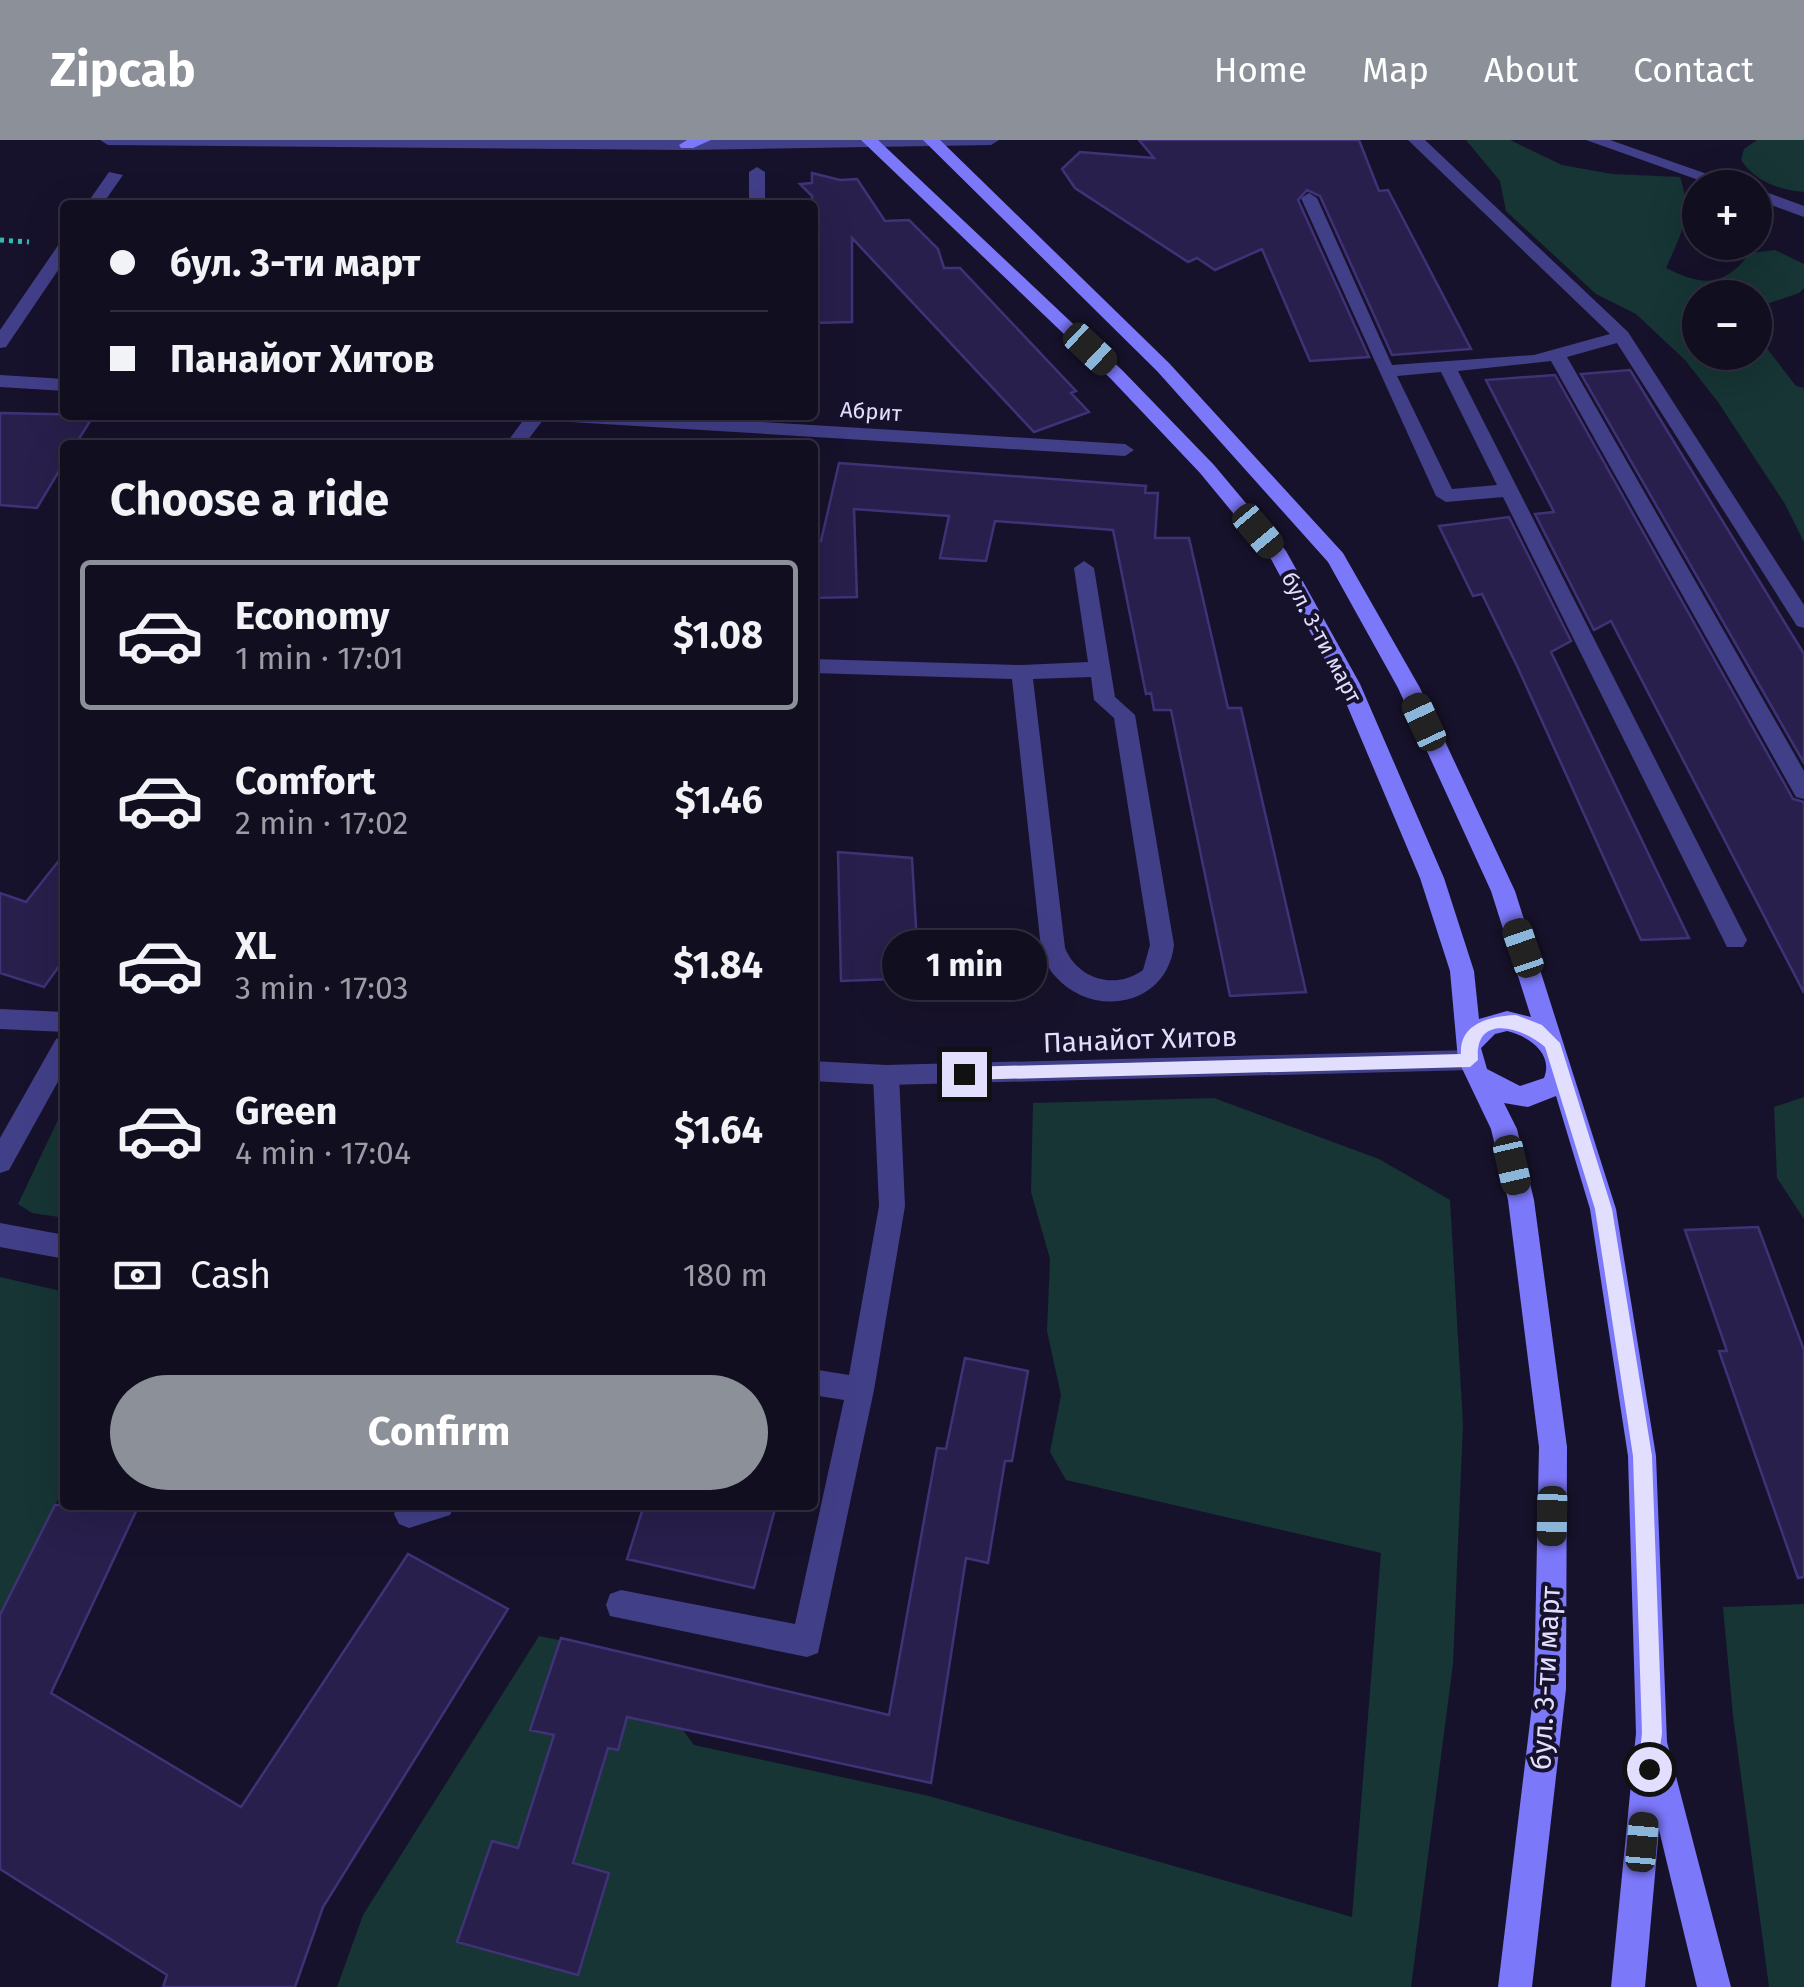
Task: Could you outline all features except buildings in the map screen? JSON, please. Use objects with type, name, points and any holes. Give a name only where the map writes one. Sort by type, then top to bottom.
[{"type":"main road","name":"бул. 3-ти март","points":[[871,141],[1117,375],[1207,470],[1279,556],[1349,684],[1432,878],[1462,971],[1473,1060],[1504,1130],[1520,1200],[1554,1447],[1550,1688],[1515,1987]]},
{"type":"main road","name":"бул. 3-ти март","points":[[932,141],[1163,367],[1336,558],[1409,688],[1504,891],[1552,1043]]},
{"type":"main road","points":[[1560,1076],[1550,1089],[1534,1096],[1494,1090],[1473,1060],[1478,1030],[1494,1022],[1516,1022],[1536,1030],[1552,1043],[1604,1209],[1642,1456],[1652,1733],[1628,1987]]},
{"type":"main road","points":[[1652,1733],[1714,1987]]},
{"type":"street","points":[[108,140],[991,140]]},
{"type":"street","points":[[1416,140],[1622,336],[1804,621]]},
{"type":"street","points":[[1594,140],[1685,170]]},
{"type":"street","points":[[756,200],[757,172]]},
{"type":"street","points":[[98,200],[115,175]]},
{"type":"street","points":[[1309,198],[1446,496],[1508,490]]},
{"type":"street","points":[[1772,200],[1804,212]]},
{"type":"street","points":[[0,343],[60,255]]},
{"type":"street","points":[[1386,371],[1558,356],[1622,336]]},
{"type":"street","points":[[1558,356],[1804,791]]},
{"type":"street","points":[[1446,367],[1734,940]]},
{"type":"street","points":[[0,381],[60,385]]},
{"type":"street","points":[[518,440],[534,420]]},
{"type":"street","name":"Абрит","points":[[625,420],[1125,450]]},
{"type":"street","points":[[1022,672],[1053,948],[1062,969],[1085,985],[1115,990],[1146,986],[1158,974],[1163,961],[1124,715],[1105,700],[1084,568]]},
{"type":"street","points":[[818,666],[1022,672],[1100,669]]},
{"type":"street","points":[[0,1019],[60,1022]]},
{"type":"street","points":[[0,1162],[60,1055]]},
{"type":"street","name":"Панайот Хитов","points":[[818,1071],[886,1076],[1473,1060]]},
{"type":"street","points":[[621,1605],[807,1642],[860,1390],[892,1206],[886,1076]]},
{"type":"street","points":[[0,1235],[60,1246]]},
{"type":"street","points":[[818,1383],[860,1390]]},
{"type":"street","points":[[409,1514],[423,1510]]},
{"type":"green space","points":[[1466,140],[1510,140],[1562,165],[1612,174],[1680,177],[1682,226],[1666,268],[1702,280],[1682,280],[1682,357],[1636,314],[1596,294],[1506,211],[1500,181]]},
{"type":"green space","points":[[1757,140],[1804,140],[1804,192],[1772,185],[1772,170],[1749,170],[1741,160],[1744,149]]},
{"type":"green space","points":[[1775,250],[1804,264],[1804,288],[1772,302],[1772,280],[1712,280],[1731,273],[1744,260],[1772,260]]},
{"type":"green space","points":[[1772,355],[1796,386],[1804,388],[1804,542],[1785,504],[1693,370],[1772,370]]},
{"type":"green space","points":[[1804,1097],[1804,1219],[1777,1178],[1774,1107]]},
{"type":"green space","points":[[1214,1098],[1379,1159],[1450,1200],[1463,1424],[1453,1664],[1411,1987],[337,1987],[363,1915],[539,1636],[645,1657],[696,1672],[682,1729],[694,1745],[929,1796],[1352,1917],[1381,1553],[1066,1480],[1050,1452],[1061,1395],[1047,1331],[1050,1259],[1031,1192],[1033,1103]]},
{"type":"green space","points":[[60,1116],[60,1217],[32,1213],[18,1204]]},
{"type":"green space","points":[[0,1277],[60,1291],[60,1495],[0,1615]]},
{"type":"green space","points":[[1804,1604],[1804,1987],[1769,1987],[1733,1716],[1723,1607]]},
{"type":"route","points":[[964,1074],[1470,1060],[1469,1044],[1478,1030],[1494,1022],[1516,1022],[1536,1030],[1552,1043],[1604,1209],[1642,1456],[1652,1733],[1649,1769]]}]
